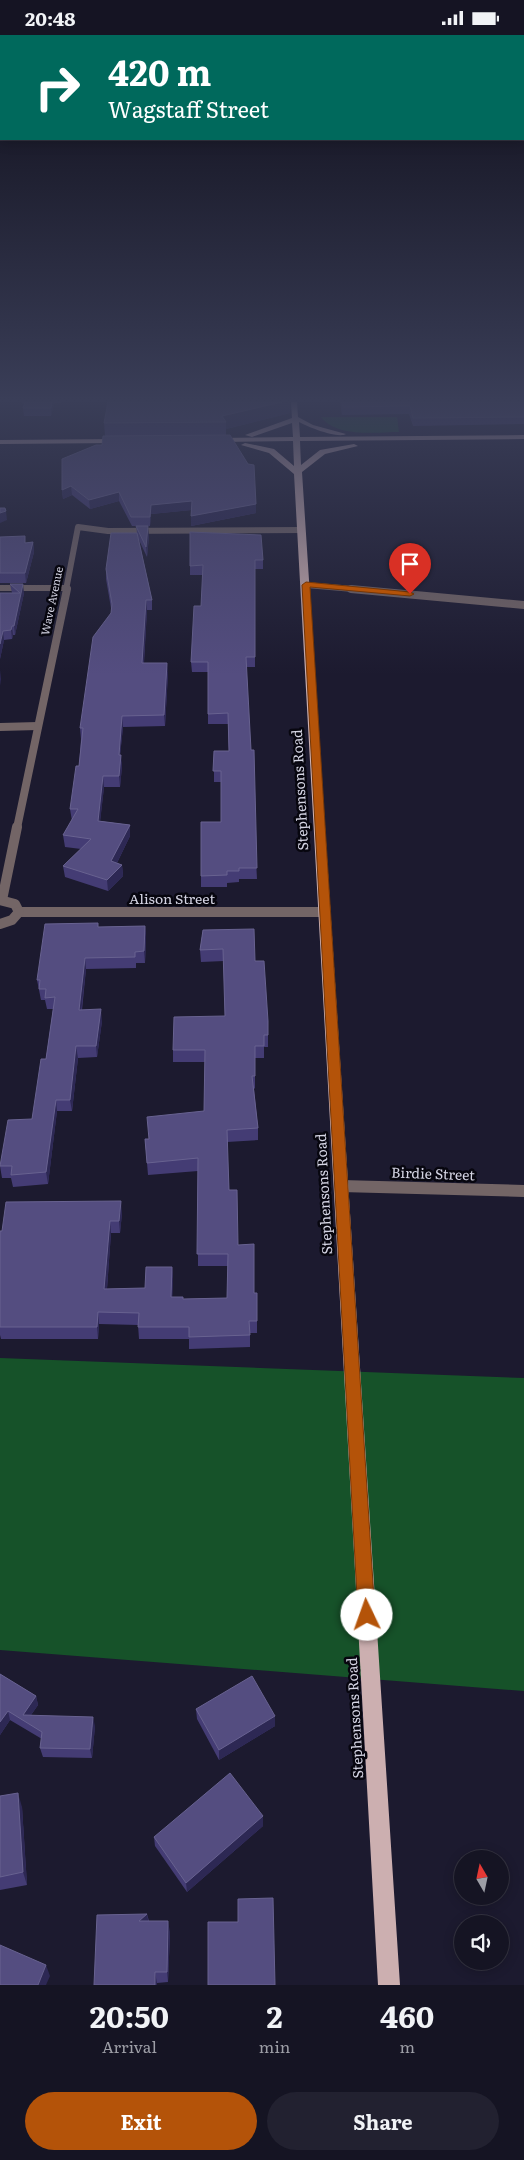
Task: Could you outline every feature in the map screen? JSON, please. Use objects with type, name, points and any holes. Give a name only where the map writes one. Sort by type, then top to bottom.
[{"type":"main road","name":"Stephensons Road","points":[[299,493],[306,585],[389,1985]]},
{"type":"street","name":"Wave Avenue","points":[[1,900],[78,527],[108,531],[302,529]]},
{"type":"street","points":[[306,585],[524,605]]},
{"type":"street","points":[[0,588],[66,588]]},
{"type":"street","points":[[0,727],[38,727]]},
{"type":"street","points":[[0,924],[12,920],[19,913],[14,903],[1,900]]},
{"type":"street","name":"Alison Street","points":[[19,913],[325,912]]},
{"type":"street","name":"Birdie Street","points":[[341,1186],[524,1191]]},
{"type":"green space","points":[[0,1358],[524,1378],[524,1691],[0,1650]]},
{"type":"building","points":[[80,493],[115,493],[89,500]]},
{"type":"building","points":[[119,493],[255,493],[256,504],[191,516],[192,501],[151,505],[150,517],[131,517]]},
{"type":"building","points":[[0,508],[5,508],[6,511],[0,513]]},
{"type":"building","points":[[136,526],[148,526],[146,547]]},
{"type":"building","points":[[190,532],[261,535],[263,560],[255,560],[255,657],[246,657],[251,750],[254,750],[257,868],[239,868],[239,871],[227,871],[227,875],[201,876],[201,822],[221,822],[221,771],[213,771],[214,751],[229,751],[228,713],[208,714],[208,662],[191,662],[194,606],[201,606],[203,565],[190,566]]},
{"type":"building","points":[[111,533],[137,533],[152,600],[146,600],[142,663],[167,663],[164,715],[122,716],[119,776],[103,776],[98,821],[130,825],[111,861],[122,865],[107,880],[63,866],[91,839],[63,835],[78,809],[70,809],[76,766],[79,766],[83,728],[80,728],[93,637],[111,613],[112,604],[106,569]]},
{"type":"building","points":[[25,536],[25,543],[33,542],[25,573],[0,573],[0,537]]},
{"type":"building","points":[[10,584],[23,584],[14,626],[12,626],[11,630],[3,631],[0,644],[0,593],[20,593]]},
{"type":"building","points":[[98,923],[98,927],[145,926],[144,951],[135,952],[135,957],[85,958],[79,1010],[101,1009],[96,1046],[76,1046],[70,1100],[56,1100],[46,1172],[11,1175],[12,1166],[0,1166],[8,1120],[32,1119],[41,1059],[46,1059],[55,997],[45,998],[46,989],[39,989],[40,980],[37,980],[45,924]]},
{"type":"building","points":[[254,929],[255,961],[264,961],[268,1021],[268,1035],[264,1035],[264,1046],[255,1046],[255,1076],[252,1076],[258,1128],[227,1130],[229,1190],[237,1190],[238,1245],[254,1244],[254,1293],[257,1293],[257,1321],[249,1321],[250,1335],[189,1337],[189,1327],[138,1327],[139,1313],[98,1312],[97,1327],[0,1327],[0,1231],[2,1231],[6,1202],[121,1201],[119,1221],[110,1221],[104,1289],[145,1288],[146,1267],[172,1267],[171,1297],[183,1297],[183,1299],[227,1298],[228,1254],[197,1254],[198,1158],[147,1163],[145,1139],[149,1139],[147,1117],[204,1111],[205,1050],[173,1050],[174,1017],[225,1016],[223,949],[200,950],[203,930]]},
{"type":"building","points":[[0,1674],[36,1696],[23,1715],[93,1717],[90,1749],[40,1748],[42,1732],[8,1711],[0,1722]]},
{"type":"building","points":[[252,1676],[275,1716],[219,1750],[196,1709]]},
{"type":"building","points":[[230,1773],[263,1816],[186,1883],[154,1837]]},
{"type":"building","points":[[18,1793],[23,1872],[0,1877],[0,1796]]},
{"type":"building","points":[[273,1898],[275,1985],[208,1985],[208,1922],[238,1922],[238,1899]]},
{"type":"building","points":[[147,1914],[139,1921],[168,1921],[167,1972],[155,1972],[155,1985],[94,1985],[97,1915]]},
{"type":"building","points":[[0,1945],[46,1965],[38,1985],[0,1985]]},
{"type":"route","points":[[367,1615],[306,585],[410,594]]}]
